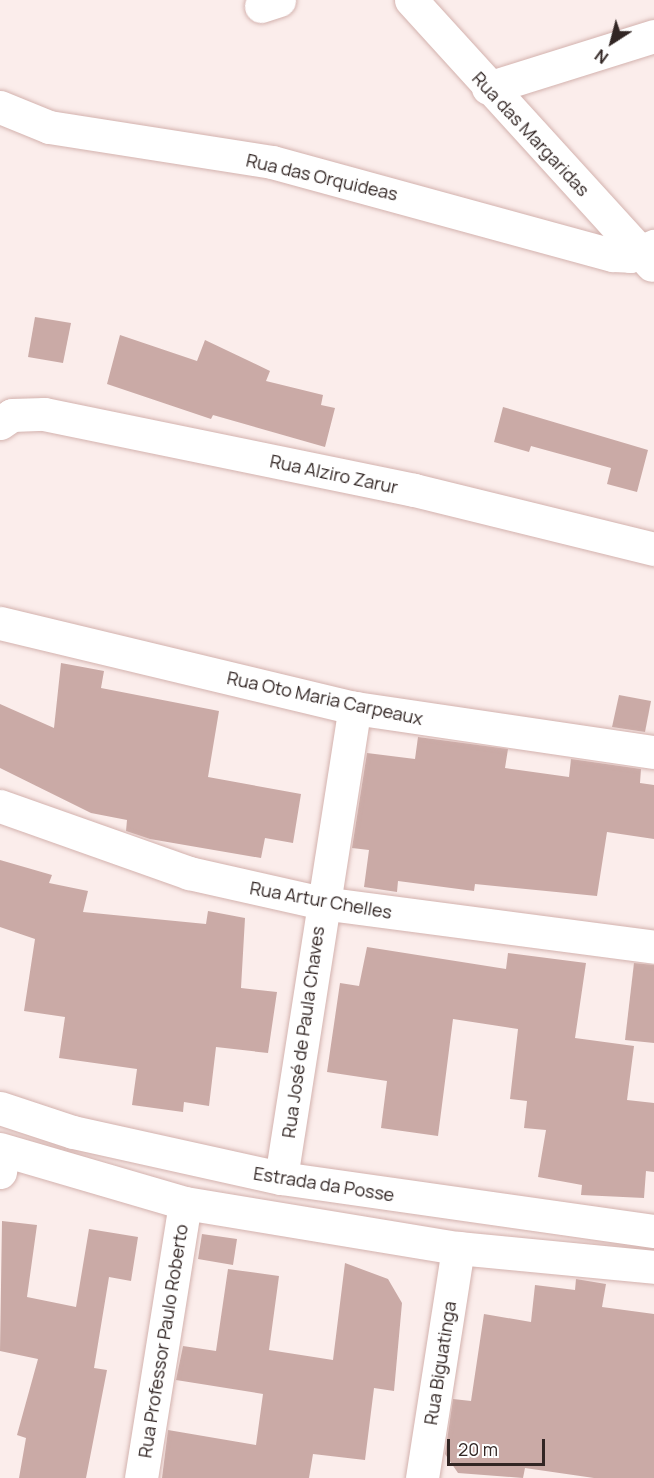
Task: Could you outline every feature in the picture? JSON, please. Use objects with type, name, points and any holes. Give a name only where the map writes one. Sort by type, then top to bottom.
[{"type":"street","name":"Rua das Margaridas","points":[[411,0],[488,87],[650,255]]},
{"type":"street","points":[[488,87],[654,36]]},
{"type":"street","name":"Rua das Orquideas","points":[[0,107],[50,127],[272,162],[613,255],[650,255]]},
{"type":"street","name":"Rua Alziro Zarur","points":[[6,419],[44,414],[414,490],[654,549]]},
{"type":"street","name":"Rua Oto Maria Carpeaux","points":[[0,623],[355,708],[654,752]]},
{"type":"street","name":"Rua José de Paula Chaves","points":[[281,1178],[322,903],[355,708]]},
{"type":"street","name":"Rua Artur Chelles","points":[[0,806],[189,873],[322,903],[654,947]]},
{"type":"street","name":"Estrada da Posse","points":[[0,1108],[73,1132],[281,1178],[654,1231]]},
{"type":"street","points":[[1,1158],[185,1203],[458,1248],[654,1267]]},
{"type":"street","name":"Rua Professor Paulo Roberto","points":[[141,1478],[185,1203]]},
{"type":"street","name":"Rua Biguatinga","points":[[422,1478],[458,1248]]},
{"type":"building","points":[[35,317],[71,323],[63,363],[28,357]]},
{"type":"building","points":[[120,335],[197,361],[205,340],[270,371],[266,381],[323,395],[321,405],[335,408],[325,447],[213,415],[211,419],[107,384]]},
{"type":"building","points":[[503,407],[648,450],[637,492],[607,484],[611,468],[531,446],[529,452],[494,442]]},
{"type":"building","points":[[61,663],[104,671],[101,688],[219,711],[208,777],[301,794],[293,843],[265,838],[261,858],[150,839],[126,831],[127,820],[91,813],[0,768],[0,704],[54,728]]},
{"type":"building","points":[[619,695],[651,701],[645,732],[612,727]]},
{"type":"building","points":[[418,737],[508,749],[505,768],[569,777],[571,759],[641,769],[640,783],[654,785],[654,839],[607,832],[597,896],[475,884],[474,891],[398,881],[397,892],[364,887],[369,850],[352,848],[367,753],[415,759]]},
{"type":"building","points":[[0,860],[52,875],[49,883],[88,891],[83,912],[206,924],[208,911],[245,918],[241,988],[277,992],[268,1053],[216,1047],[209,1106],[184,1102],[183,1112],[132,1105],[137,1069],[59,1058],[65,1017],[24,1011],[35,939],[0,927]]},
{"type":"building","points":[[367,947],[506,969],[508,953],[586,963],[575,1038],[634,1046],[627,1100],[654,1103],[654,1172],[646,1171],[644,1198],[581,1195],[582,1185],[538,1177],[546,1130],[524,1128],[527,1101],[510,1099],[518,1029],[453,1019],[438,1136],[381,1128],[387,1081],[327,1072],[340,983],[359,986]]},
{"type":"building","points":[[634,963],[654,965],[654,1043],[625,1040]]},
{"type":"building","points":[[2,1221],[37,1225],[27,1297],[76,1307],[89,1229],[138,1237],[131,1281],[109,1277],[94,1368],[107,1370],[86,1478],[19,1478],[26,1438],[17,1435],[38,1359],[0,1351]]},
{"type":"building","points":[[202,1234],[237,1239],[233,1265],[198,1259]]},
{"type":"building","points":[[345,1263],[388,1279],[402,1303],[394,1391],[374,1388],[365,1460],[313,1454],[309,1478],[162,1478],[168,1430],[256,1445],[263,1394],[176,1380],[183,1346],[216,1351],[228,1269],[279,1276],[269,1350],[333,1360]]},
{"type":"building","points":[[576,1279],[606,1284],[602,1307],[654,1314],[654,1478],[594,1478],[525,1468],[523,1478],[458,1473],[445,1454],[453,1399],[471,1401],[484,1314],[531,1322],[535,1285],[575,1290]]}]
